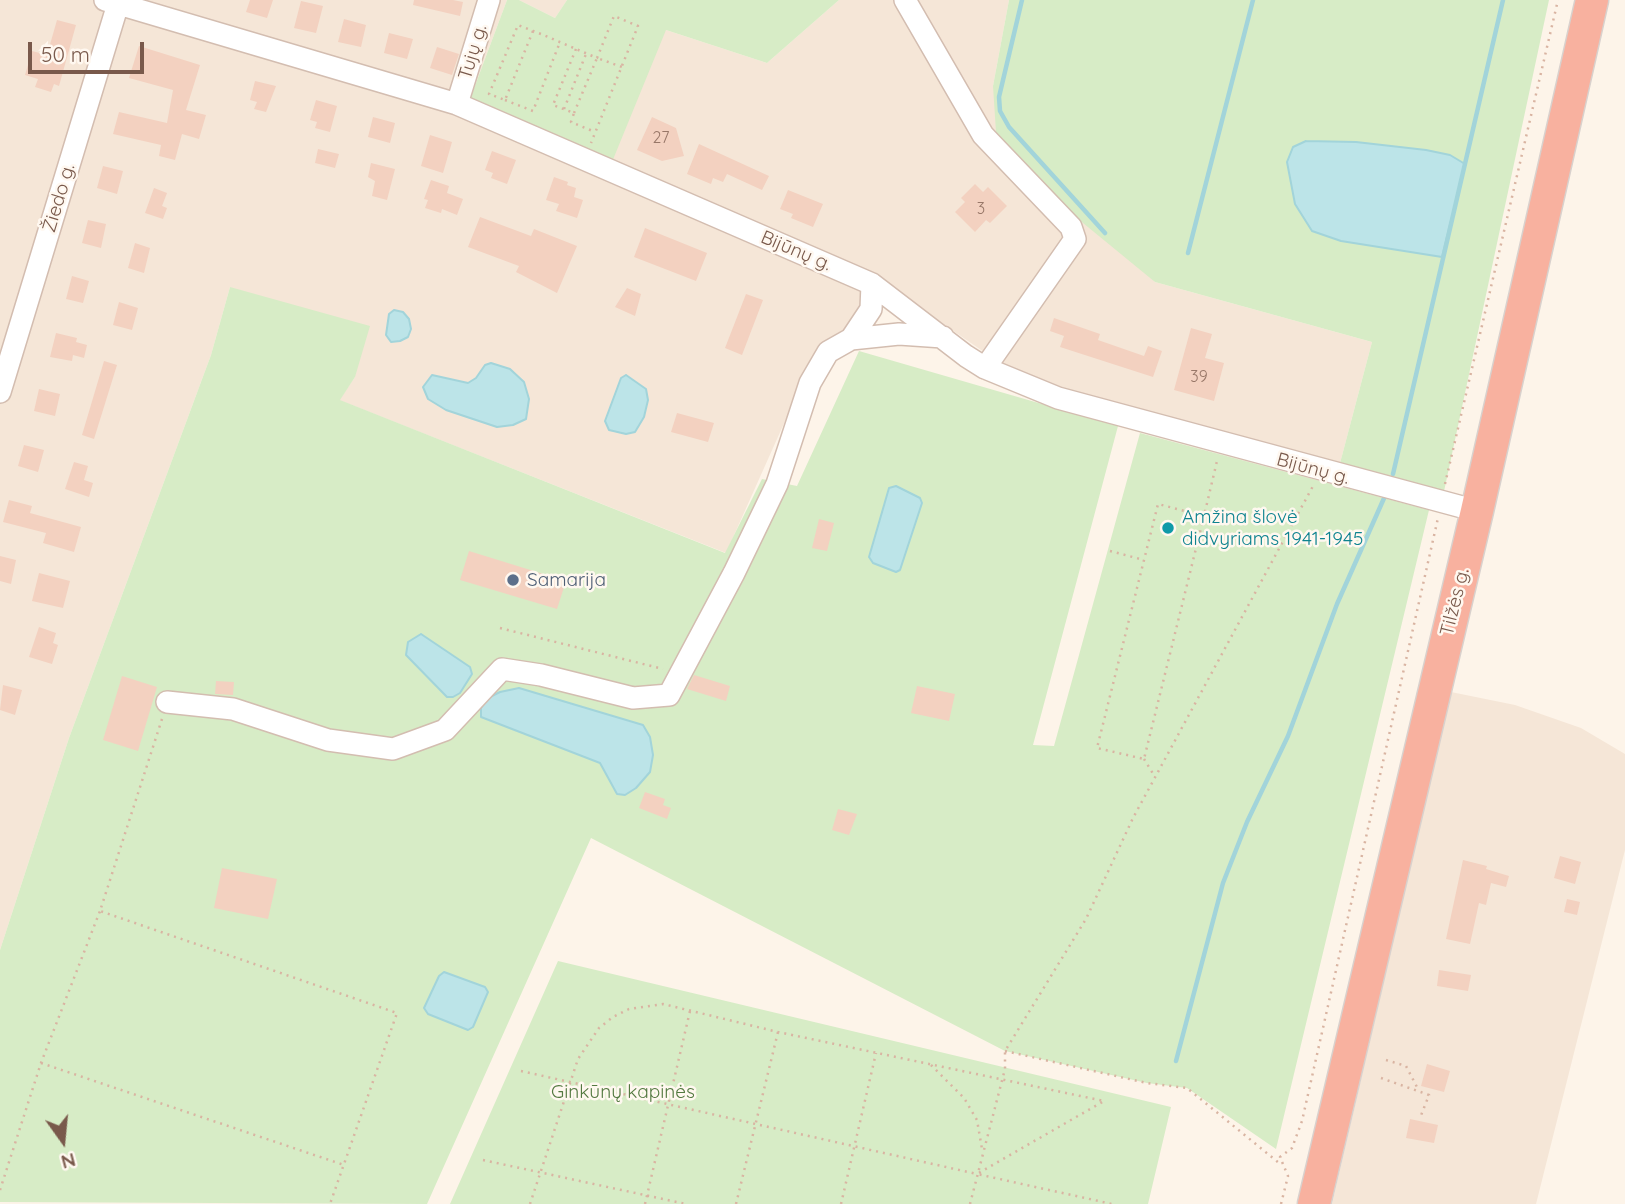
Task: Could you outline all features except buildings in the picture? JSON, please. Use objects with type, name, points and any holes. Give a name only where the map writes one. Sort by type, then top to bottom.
[{"type":"highway","name":"Tilžės g.","points":[[1314,1204],[1477,511],[1592,0]]},
{"type":"street","name":"Tujų g.","points":[[457,104],[489,0]]},
{"type":"street","points":[[905,0],[983,135],[1071,227],[1075,239],[985,368]]},
{"type":"street","name":"Bijūnų g.","points":[[112,2],[457,104],[872,284],[985,368],[1058,398],[1477,511]]},
{"type":"street","name":"Žiedo g.","points":[[0,393],[112,2]]},
{"type":"street","points":[[851,339],[870,309],[872,284]]},
{"type":"street","points":[[167,702],[233,709],[328,740],[393,749],[445,730],[502,670],[541,675],[633,698],[669,695],[734,573],[777,484],[810,383],[828,352],[851,339],[899,334],[943,337]]},
{"type":"path","points":[[1280,1164],[1280,1157],[1297,1140],[1302,1121],[1441,502],[1558,0]]},
{"type":"path","points":[[584,159],[622,68],[638,26],[614,16],[571,122],[595,132]]},
{"type":"path","points":[[560,42],[533,111],[489,94],[518,25],[560,42],[576,49],[587,53],[622,68]]},
{"type":"path","points":[[505,100],[533,31]]},
{"type":"path","points":[[574,113],[553,104],[576,49]]},
{"type":"path","points":[[564,109],[587,53]]},
{"type":"path","points":[[1156,779],[1144,759],[1222,444]]},
{"type":"path","points":[[970,1204],[1002,1079],[1005,1051],[1086,919],[1133,818],[1321,471]]},
{"type":"path","points":[[1144,759],[1097,748],[1157,504],[1204,516]]},
{"type":"path","points":[[1110,551],[1144,560]]},
{"type":"path","points":[[500,628],[680,674]]},
{"type":"path","points":[[0,1190],[41,1063],[100,911],[167,702]]},
{"type":"path","points":[[100,911],[397,1013],[330,1204]]},
{"type":"path","points":[[530,1204],[578,1059],[599,1028],[613,1017],[629,1009],[663,1004],[876,1054],[1104,1101],[978,1174]]},
{"type":"path","points":[[645,1204],[690,1011]]},
{"type":"path","points":[[736,1204],[778,1032]]},
{"type":"path","points":[[1005,1051],[1147,1083],[1187,1088],[1280,1164],[1288,1176],[1281,1204]]},
{"type":"path","points":[[841,1204],[876,1054]]},
{"type":"path","points":[[1386,1060],[1406,1066],[1418,1089]]},
{"type":"path","points":[[41,1063],[344,1166]]},
{"type":"path","points":[[930,1065],[964,1098],[976,1120],[983,1153]]},
{"type":"path","points":[[521,1071],[855,1144],[1112,1204]]},
{"type":"path","points":[[1381,1078],[1429,1095],[1420,1118]]},
{"type":"path","points":[[483,1160],[686,1204]]},
{"type":"shaded area","points":[[0,0],[507,0],[470,99],[666,30],[767,63],[839,0],[1009,0],[993,86],[1155,282],[1372,342],[1339,467],[1063,388],[1003,365],[888,286],[811,363],[726,553],[339,400],[355,377],[230,287],[211,355],[69,738],[0,950]]},
{"type":"shaded area","points":[[519,0],[567,0],[555,18]]},
{"type":"shaded area","points":[[1451,692],[1515,705],[1581,728],[1625,754],[1625,850],[1536,1204],[1332,1204]]},
{"type":"green space","points":[[507,0],[519,0],[555,18],[567,0],[839,0],[767,63],[666,30],[612,162],[470,99]]},
{"type":"green space","points":[[1009,0],[1549,0],[1443,496],[1339,467],[1372,342],[1155,282],[1055,200],[996,132],[993,86]]},
{"type":"green space","points":[[230,287],[370,326],[355,377],[340,400],[725,553],[762,479],[797,486],[859,351],[1118,426],[1033,745],[1054,746],[1140,433],[1429,510],[1276,1149],[1187,1088],[1147,1083],[1005,1051],[591,838],[427,1204],[0,1202],[0,950],[69,738],[211,355]]},
{"type":"green space","name":"Ginkūnų kapinės","points":[[558,961],[1171,1107],[1148,1204],[450,1204]]},
{"type":"water","points":[[1306,141],[1356,142],[1426,150],[1450,155],[1465,164],[1442,257],[1341,241],[1312,231],[1295,204],[1287,162],[1293,147]]},
{"type":"water","points":[[394,310],[403,312],[409,319],[411,329],[408,337],[391,342],[386,335],[389,314]]},
{"type":"water","points":[[491,363],[510,369],[524,382],[529,399],[526,419],[513,425],[497,427],[446,410],[428,399],[423,387],[432,375],[468,383],[476,378],[485,365]]},
{"type":"water","points":[[626,375],[646,389],[648,400],[644,417],[635,432],[626,434],[609,430],[605,421],[621,378]]},
{"type":"water","points":[[896,486],[920,498],[922,503],[900,570],[896,572],[873,563],[869,557],[889,488]]},
{"type":"water","points":[[421,634],[470,667],[472,674],[460,693],[447,697],[406,655],[408,642]]},
{"type":"water","points":[[519,688],[643,725],[650,737],[653,755],[650,772],[636,788],[625,795],[617,794],[600,763],[481,717],[481,708],[488,698]]},
{"type":"water","points":[[444,972],[485,987],[488,992],[473,1027],[468,1030],[428,1014],[424,1008],[439,976]]},
{"type":"waterway","points":[[1022,0],[999,97],[1000,111],[1009,127],[1105,233]]},
{"type":"waterway","points":[[1188,253],[1253,0]]},
{"type":"waterway","points":[[1393,474],[1503,0]]},
{"type":"waterway","points":[[1176,1061],[1223,883],[1247,822],[1288,736],[1337,604],[1385,496]]},
{"type":"place","name":"Amžina šlovė didvyriams 1941-1945","points":[[1168,528]]},
{"type":"place","name":"Samarija","points":[[513,580]]}]
